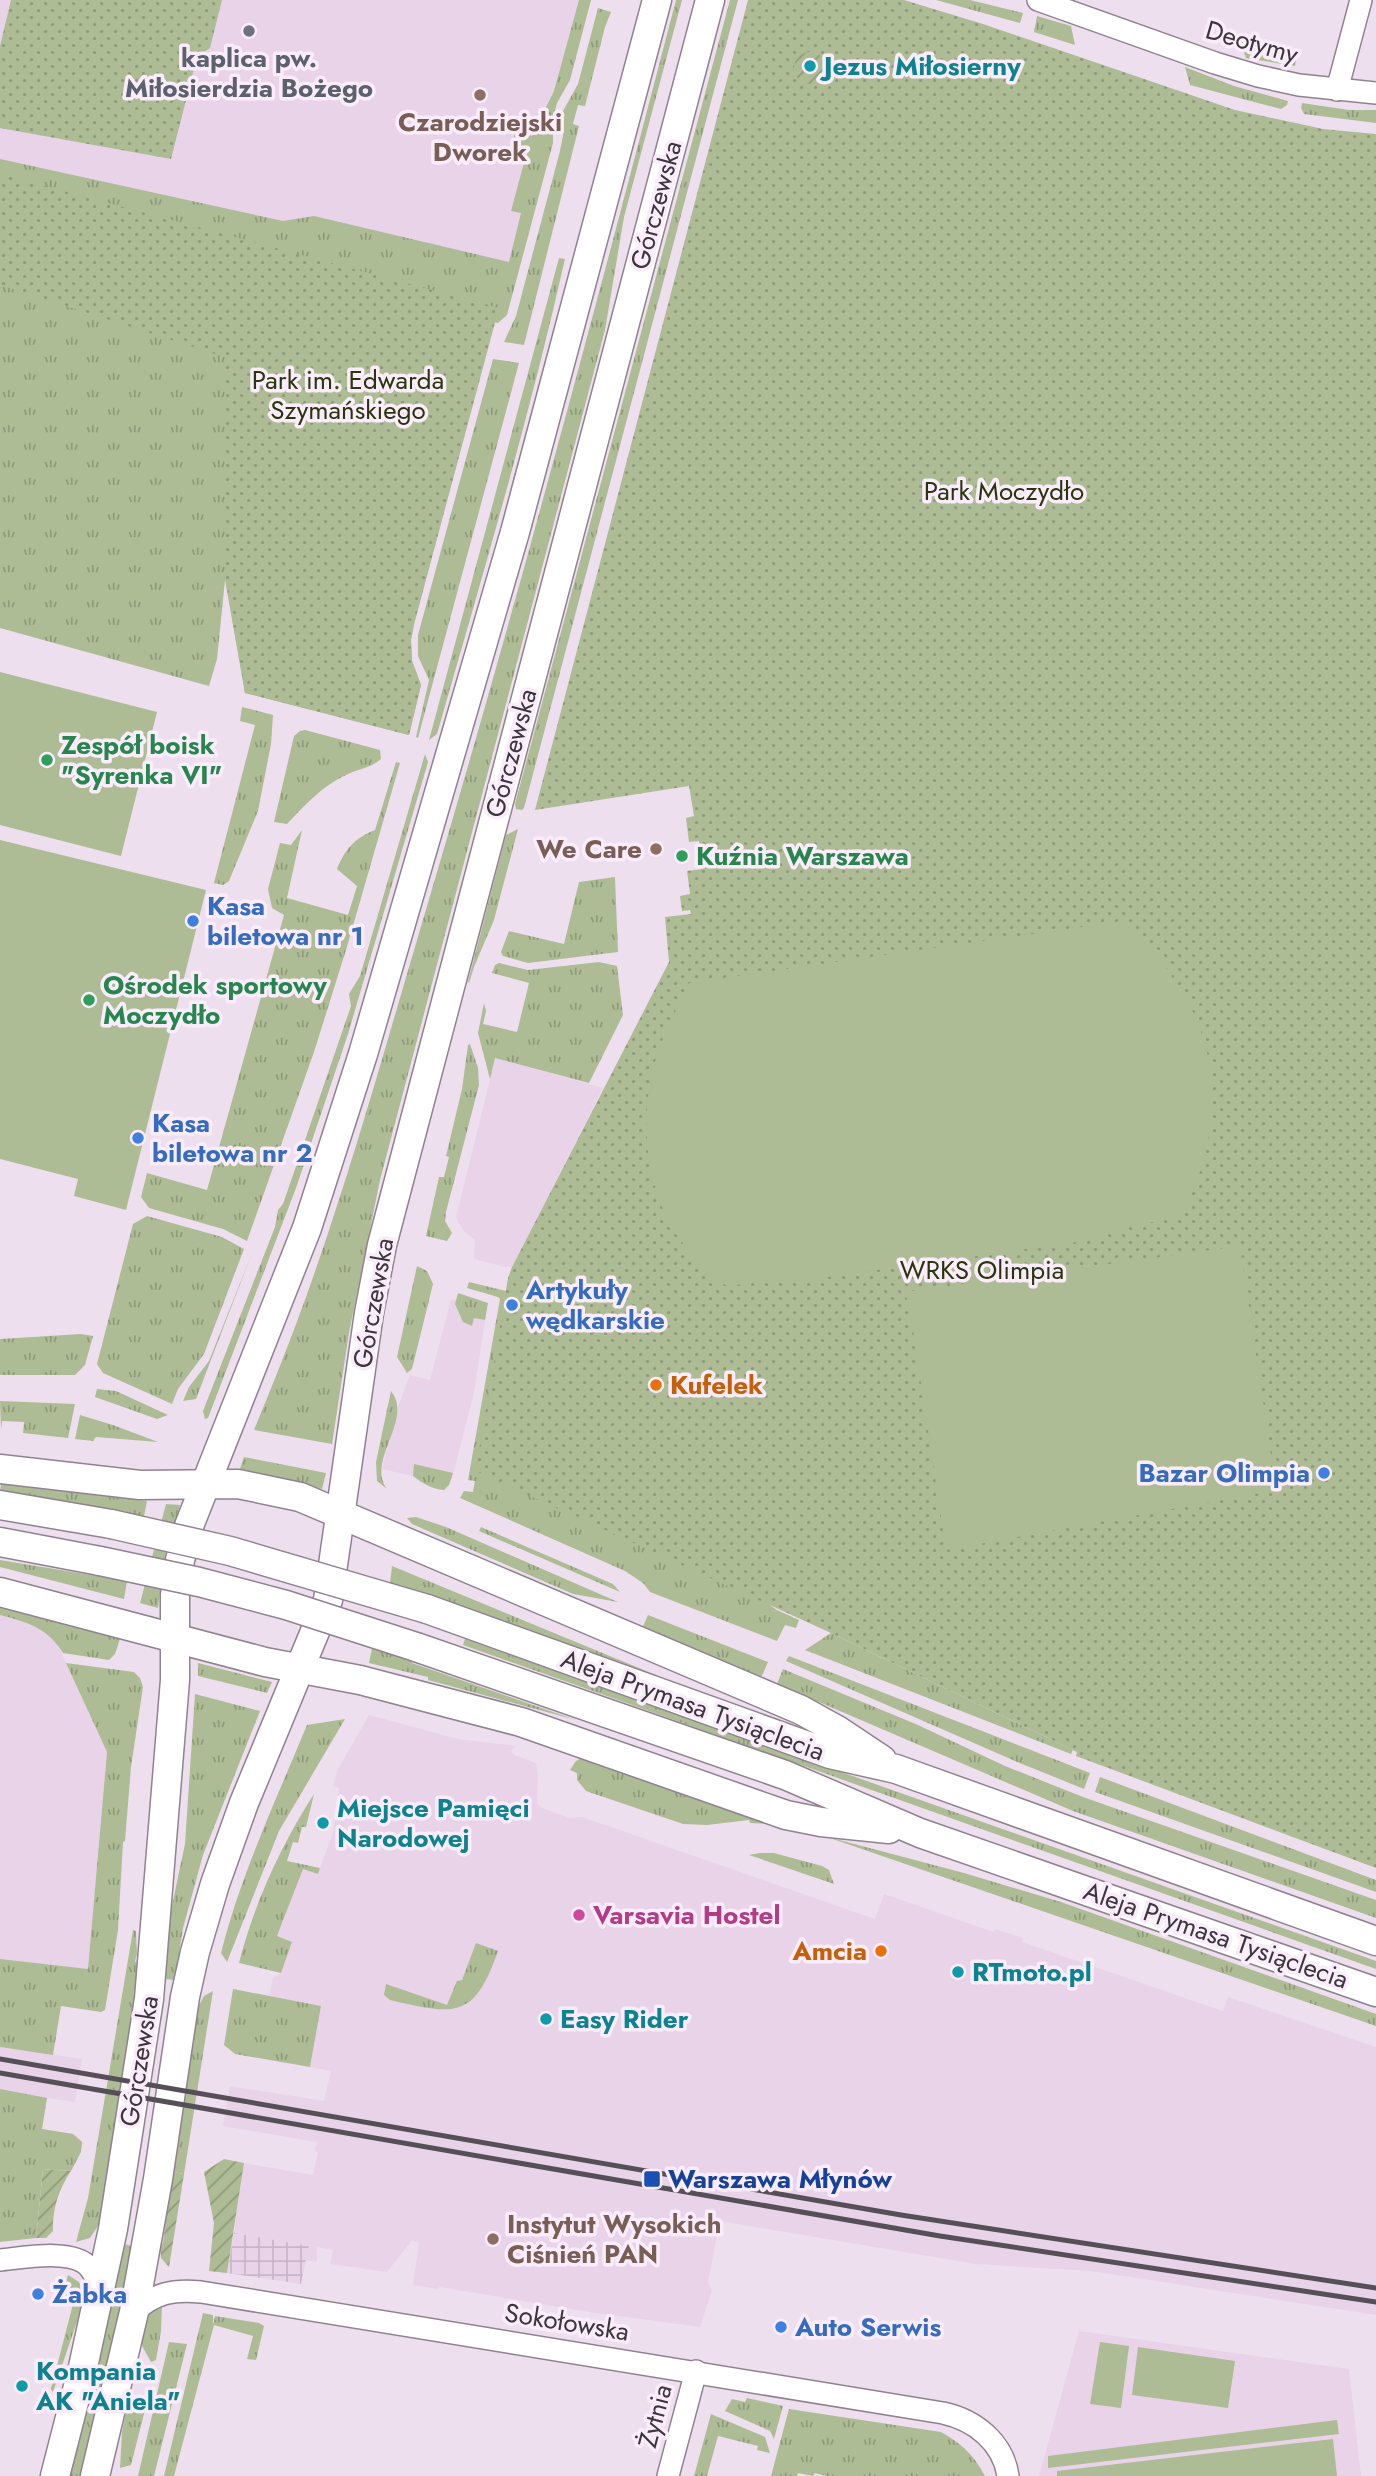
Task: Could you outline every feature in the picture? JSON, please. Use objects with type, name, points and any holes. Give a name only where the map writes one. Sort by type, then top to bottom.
[{"type":"main road","name":"Górczewska","points":[[206,1484],[307,1228],[363,1054],[515,532],[657,0]]},
{"type":"main road","name":"Górczewska","points":[[341,1513],[369,1313],[382,1245],[710,0]]},
{"type":"main road","points":[[0,1469],[140,1485],[238,1484],[276,1490],[341,1513],[801,1710],[838,1730],[896,1769]]},
{"type":"main road","points":[[176,1638],[175,1595],[180,1560],[206,1484]]},
{"type":"main road","name":"Aleja Prymasa Tysiąclecia","points":[[0,1505],[111,1524],[230,1551],[426,1609],[830,1754],[896,1769],[1376,1941]]},
{"type":"main road","points":[[299,1668],[328,1600],[341,1513]]},
{"type":"main road","name":"Aleja Prymasa Tysiąclecia","points":[[0,1542],[200,1582],[286,1605],[416,1647],[818,1788],[920,1833],[1376,1992]]},
{"type":"main road","points":[[0,1592],[265,1662],[360,1680],[521,1722],[786,1815],[821,1822],[920,1833]]},
{"type":"main road","name":"Górczewska","points":[[55,2476],[83,2367],[113,2229],[149,1999],[161,1869],[176,1638]]},
{"type":"main road","name":"Górczewska","points":[[95,2476],[134,2312],[158,2179],[185,1997],[195,1952],[215,1884],[244,1803],[299,1668]]},
{"type":"street","name":"Deotymy","points":[[1038,0],[1258,76],[1337,90],[1376,93]]},
{"type":"street","points":[[1337,90],[1361,0]]},
{"type":"street","points":[[0,2260],[43,2256],[75,2258],[88,2265],[101,2287]]},
{"type":"street","name":"Sokołowska","points":[[134,2312],[149,2298],[187,2290],[953,2415],[968,2421],[990,2437],[1003,2455],[1008,2476]]},
{"type":"street","name":"Żytnia","points":[[668,2476],[696,2371]]},
{"type":"shaded area","points":[[0,0],[579,0],[510,262],[0,174]]},
{"type":"shaded area","points":[[495,1058],[603,1088],[512,1267],[474,1259],[475,1240],[463,1230],[456,1218]]},
{"type":"shaded area","points":[[451,1299],[487,1308],[474,1393],[452,1478],[449,1485],[439,1489],[430,1487],[413,1476],[382,1469],[398,1407],[410,1375],[430,1380]]},
{"type":"shaded area","points":[[0,1615],[27,1622],[45,1631],[56,1641],[107,1752],[88,1970],[0,1959]]},
{"type":"shaded area","points":[[369,1715],[458,1739],[516,1746],[511,1752],[514,1755],[536,1763],[537,1803],[542,1808],[569,1818],[582,1817],[875,1919],[884,1894],[994,1932],[995,1929],[1023,1938],[1022,1942],[1223,2011],[1228,1997],[1376,2047],[1376,2315],[1091,2271],[976,2264],[720,2221],[708,2282],[712,2290],[700,2327],[413,2285],[419,2243],[412,2240],[387,2272],[330,2264],[333,2250],[317,2247],[317,2262],[306,2260],[309,2246],[234,2233],[244,2163],[313,2175],[318,2152],[315,2151],[317,2142],[223,2126],[230,2086],[324,2101],[331,2071],[310,2067],[321,2006],[269,1996],[273,1978],[281,1973],[291,1942],[277,1937],[303,1868],[318,1873],[333,1833],[339,1788],[333,1786],[338,1769]]},
{"type":"shaded area","points":[[0,2047],[82,2059],[75,2102],[47,2098],[42,2129],[73,2134],[82,2142],[81,2152],[71,2171],[43,2169],[0,2177]]},
{"type":"shaded area","points":[[234,2233],[309,2246],[301,2284],[227,2273]]},
{"type":"shaded area","points":[[1079,2331],[1349,2369],[1361,2476],[1039,2476]]},
{"type":"green space","points":[[11,0],[222,0],[210,48],[197,57],[171,159],[0,128],[0,46]]},
{"type":"green space","points":[[579,0],[591,0],[570,80],[557,103],[553,118],[553,143],[507,315],[498,323],[0,230],[0,159],[283,221],[314,216],[509,262],[521,213],[511,211],[528,148],[512,144],[515,132],[532,136],[554,91]]},
{"type":"green space","points":[[676,0],[682,0],[624,217],[605,330],[380,1180],[349,1333],[332,1444],[254,1430],[294,1331],[323,1248],[386,1047],[526,561]]},
{"type":"green space","points":[[730,0],[738,0],[524,808],[516,809],[515,804]]},
{"type":"green space","points":[[748,0],[904,0],[983,24],[1235,110],[1323,129],[1376,134],[1376,1868],[1076,1756],[1077,1752],[831,1633],[478,1472],[477,1462],[512,1267],[669,962],[665,917],[691,914],[690,910],[682,911],[680,896],[690,894],[687,871],[702,869],[699,841],[689,842],[686,818],[694,816],[689,786],[535,810]]},
{"type":"green space","points":[[936,0],[970,0],[1023,13],[1020,23]]},
{"type":"green space","points":[[598,8],[611,12],[585,106],[578,105],[573,124],[579,126],[524,345],[504,342],[516,316],[560,151],[563,111],[578,84]]},
{"type":"green space","points":[[1037,16],[1071,26],[1075,45],[1034,32]]},
{"type":"green space","points":[[1240,40],[1297,55],[1295,66],[1246,58]]},
{"type":"green space","points":[[810,52],[821,57],[826,68],[821,79],[810,84],[799,79],[794,68],[799,57]]},
{"type":"green space","points":[[1185,67],[1234,86],[1288,101],[1287,105],[1281,109],[1190,85]]},
{"type":"green space","points":[[1302,103],[1349,110],[1376,110],[1376,123],[1304,114]]},
{"type":"green space","name":"Park im. Edwarda Szymańskiego","points":[[0,174],[499,308],[414,624],[411,640],[412,661],[421,685],[409,735],[245,693],[225,577],[225,357],[0,285]]},
{"type":"green space","points":[[559,258],[565,259],[521,438],[437,734],[429,740]]},
{"type":"green space","points":[[0,263],[485,358],[414,624],[411,640],[412,661],[421,685],[409,735],[245,693],[225,580],[217,659],[209,686],[0,628]]},
{"type":"green space","points":[[493,359],[519,363],[418,738],[416,737],[429,680],[418,656],[418,635]]},
{"type":"green space","points":[[0,672],[157,712],[121,856],[0,825]]},
{"type":"green space","points":[[242,707],[273,715],[271,744],[258,811],[229,881],[223,885],[214,883],[255,725],[240,721]]},
{"type":"green space","points":[[305,730],[380,750],[381,759],[329,785],[287,824],[274,822],[294,736]]},
{"type":"green space","points":[[425,754],[428,762],[348,1034],[296,1188],[208,1418],[205,1419],[203,1411],[275,1227],[278,1210],[283,1204],[351,1006],[349,994],[360,976]]},
{"type":"green space","points":[[396,762],[400,763],[346,950],[314,1052],[247,1241],[223,1229],[149,1208],[141,1197],[147,1173],[207,1190],[284,915],[272,908],[268,889],[280,843],[291,845],[302,830],[287,898],[348,915],[357,886],[337,869],[351,845],[375,830]]},
{"type":"green space","points":[[518,829],[494,920],[469,983],[506,835]]},
{"type":"green space","name":"Ośrodek sportowy Moczydło","points":[[0,840],[206,890],[126,1210],[74,1196],[78,1179],[0,1159]]},
{"type":"green space","points":[[615,877],[618,952],[528,963],[503,956],[501,952],[509,931],[564,944],[579,882]]},
{"type":"green space","points":[[1124,921],[1179,987],[1205,1043],[1211,1072],[1210,1132],[1193,1190],[1180,1218],[1139,1224],[1091,1240],[786,1283],[767,1281],[727,1285],[716,1281],[701,1268],[672,1226],[661,1204],[653,1181],[646,1133],[655,1062],[666,1031],[689,983]]},
{"type":"green space","points":[[599,962],[617,966],[623,1015],[589,1083],[495,1058],[490,1079],[478,1033],[484,1003],[486,1011],[483,1024],[517,1032],[529,983],[492,973],[495,965],[499,963],[528,970]]},
{"type":"green space","points":[[470,1044],[478,1068],[479,1085],[446,1212],[445,1221],[452,1233],[447,1241],[426,1236],[439,1177],[444,1177],[449,1157],[446,1156]]},
{"type":"green space","points":[[147,1216],[222,1237],[244,1249],[204,1354],[178,1389],[172,1404],[103,1373],[97,1364],[133,1224]]},
{"type":"green space","points":[[1240,1246],[1271,1455],[1272,1491],[946,1550],[910,1310],[905,1292]]},
{"type":"green space","points":[[252,1253],[196,1399],[183,1401],[189,1387],[209,1361]]},
{"type":"green space","points":[[417,1266],[427,1271],[433,1284],[412,1369],[407,1373],[397,1357]]},
{"type":"green space","points":[[469,1282],[506,1291],[487,1411],[777,1610],[799,1620],[796,1628],[785,1625],[777,1641],[650,1592],[643,1583],[625,1571],[460,1498],[464,1491],[473,1492],[475,1481],[468,1480],[500,1299],[467,1288]]},
{"type":"green space","points":[[458,1293],[488,1303],[485,1320],[474,1318],[472,1326],[463,1322],[455,1304]]},
{"type":"green space","points":[[81,1334],[93,1336],[85,1365],[75,1375],[0,1375],[0,1339]]},
{"type":"green space","points":[[97,1389],[116,1391],[168,1415],[157,1419],[95,1397]]},
{"type":"green space","points":[[391,1391],[397,1402],[397,1414],[382,1466],[382,1478],[387,1489],[377,1481],[376,1462]]},
{"type":"green space","points":[[0,1401],[75,1404],[68,1438],[23,1433],[24,1422],[2,1421],[1,1430]]},
{"type":"green space","points":[[80,1415],[158,1442],[96,1437],[93,1441],[75,1439]]},
{"type":"green space","points":[[244,1457],[326,1473],[322,1489],[240,1469]]},
{"type":"green space","points":[[414,1464],[453,1473],[449,1485],[444,1490],[424,1483],[413,1476]]},
{"type":"green space","points":[[1,1484],[147,1501],[144,1516],[0,1492]]},
{"type":"green space","points":[[166,1504],[180,1505],[165,1555],[158,1608],[140,1603]]},
{"type":"green space","points":[[416,1517],[446,1527],[618,1602],[573,1594],[412,1524],[407,1518]]},
{"type":"green space","points":[[481,1527],[613,1584],[620,1592],[479,1531]]},
{"type":"green space","points":[[0,1560],[127,1581],[124,1599],[0,1567]]},
{"type":"green space","points":[[392,1566],[685,1687],[390,1583]]},
{"type":"green space","points":[[0,1606],[120,1639],[115,1654],[109,1660],[63,1653],[51,1638],[36,1627],[0,1615]]},
{"type":"green space","points":[[648,1615],[768,1662],[761,1678],[642,1629]]},
{"type":"green space","points":[[831,1633],[1073,1750],[1071,1754],[805,1650]]},
{"type":"green space","points":[[465,1639],[1376,1961],[1376,1969],[463,1645]]},
{"type":"green space","points":[[372,1648],[576,1720],[428,1680],[428,1677],[369,1663]]},
{"type":"green space","points":[[789,1656],[1090,1773],[1084,1789],[786,1661]]},
{"type":"green space","points":[[66,1663],[134,1672],[143,1687],[123,1842],[118,1930],[105,2010],[101,2012],[61,2006],[53,2055],[0,2047],[0,1959],[88,1969],[107,1752]]},
{"type":"green space","points":[[198,1663],[272,1682],[267,1693],[198,1676]]},
{"type":"green space","points":[[783,1669],[1083,1797],[1376,1900],[1376,1918],[1073,1811],[777,1684]]},
{"type":"green space","points":[[195,1694],[260,1711],[203,1855],[183,1928],[175,1980],[164,1979],[170,1915],[185,1844]]},
{"type":"green space","points":[[345,1719],[279,1831],[227,1962],[221,1953],[229,1924],[260,1838],[307,1725]]},
{"type":"green space","points":[[583,1757],[790,1825],[750,1823],[749,1820],[707,1825],[683,1824],[586,1791],[577,1780],[577,1773],[570,1770],[576,1761]]},
{"type":"green space","points":[[1100,1777],[1376,1880],[1376,1892],[1095,1792]]},
{"type":"green space","points":[[314,1794],[306,1827],[302,1827],[298,1843],[293,1842],[287,1861],[320,1868],[318,1874],[303,1869],[277,1936],[292,1942],[281,1973],[239,1963],[252,1919],[270,1876],[290,1834]]},
{"type":"green space","points":[[824,1836],[1061,1902],[1376,2014],[1376,2026]]},
{"type":"green space","points":[[774,1853],[822,1866],[829,1870],[834,1884],[749,1855]]},
{"type":"green space","points":[[133,1930],[136,1931],[137,1979],[100,2223],[90,2238],[76,2242],[88,2198]]},
{"type":"green space","points":[[476,1943],[498,1951],[489,1974],[470,2001],[459,2007],[431,2008],[390,2000],[384,1995],[386,1984],[447,2005],[457,1981],[462,1980]]},
{"type":"green space","points":[[233,1989],[321,2006],[310,2067],[235,2054],[224,2045]]},
{"type":"green space","points":[[213,1991],[184,2174],[172,2172],[177,2154],[175,2151],[198,2007],[204,1996]]},
{"type":"green space","points":[[0,2089],[47,2098],[42,2129],[73,2134],[82,2142],[81,2152],[71,2171],[43,2169],[36,2238],[0,2242]]},
{"type":"green space","points":[[224,2159],[244,2163],[227,2273],[209,2271],[214,2223],[204,2172]]},
{"type":"green space","points":[[43,2169],[71,2171],[57,2200],[53,2231],[46,2238],[36,2238]]},
{"type":"green space","points":[[172,2172],[184,2174],[169,2267],[161,2258],[160,2245],[163,2243]]},
{"type":"green space","points":[[123,2244],[133,2246],[83,2476],[68,2476]]},
{"type":"green space","points":[[68,2275],[79,2282],[85,2298],[53,2392],[51,2389],[74,2300],[62,2296]]},
{"type":"green space","points":[[162,2303],[156,2360],[151,2362],[141,2344],[149,2315]]},
{"type":"green space","points":[[203,2313],[213,2315],[213,2325],[215,2316],[264,2326],[256,2360],[247,2359],[253,2336],[214,2325],[174,2476],[164,2476]]},
{"type":"green space","points":[[169,2342],[187,2344],[154,2476],[138,2476]]},
{"type":"green space","points":[[1100,2342],[1129,2346],[1121,2408],[1090,2404]]},
{"type":"green space","points":[[1138,2347],[1235,2361],[1228,2408],[1132,2395]]},
{"type":"green space","points":[[747,2398],[783,2406],[774,2439],[770,2431],[725,2411],[732,2399],[745,2402]]},
{"type":"green space","points":[[143,2402],[146,2406],[131,2465],[120,2468],[126,2412]]},
{"type":"green space","points":[[789,2409],[941,2432],[967,2451],[985,2476],[826,2476],[815,2473],[813,2476],[798,2473],[797,2476],[771,2476]]},
{"type":"green space","points":[[711,2414],[765,2437],[770,2453],[757,2450],[758,2446],[718,2436],[707,2476],[694,2476]]},
{"type":"green space","points":[[1337,2420],[1339,2434],[1048,2468],[1048,2456]]},
{"type":"green space","points":[[1333,2439],[1337,2476],[1057,2476],[1057,2471]]},
{"type":"railway","points":[[0,2059],[901,2215],[1376,2288]]},
{"type":"railway","points":[[0,2073],[940,2236],[1376,2302]]},
{"type":"place","name":"kaplica pw. Miłosierdzia Bożego","points":[[249,31]]},
{"type":"place","name":"Jezus Miłosierny","points":[[810,66]]},
{"type":"place","name":"Czarodziejski Dworek","points":[[480,95]]},
{"type":"place","name":"Zespół boisk \"Syrenka VI\"","points":[[47,760]]},
{"type":"place","name":"We Care","points":[[656,849]]},
{"type":"place","name":"Kuźnia Warszawa","points":[[682,856]]},
{"type":"place","name":"Kasa biletowa nr 1","points":[[193,921]]},
{"type":"place","name":"Ośrodek sportowy Moczydło","points":[[89,1000]]},
{"type":"place","name":"Kasa biletowa nr 2","points":[[138,1138]]},
{"type":"place","name":"Artykuły wędkarskie","points":[[512,1305]]},
{"type":"place","name":"Kufelek","points":[[656,1385]]},
{"type":"place","name":"Bazar Olimpia","points":[[1324,1473]]},
{"type":"place","name":"Miejsce Pamięci Narodowej","points":[[323,1823]]},
{"type":"place","name":"Varsavia Hostel","points":[[579,1915]]},
{"type":"place","name":"Amcia","points":[[881,1951]]},
{"type":"place","name":"RTmoto.pl","points":[[958,1972]]},
{"type":"place","name":"Easy Rider","points":[[546,2019]]},
{"type":"place","name":"Warszawa Młynów","points":[[652,2179]]},
{"type":"place","name":"Instytut Wysokich Ciśnień PAN","points":[[493,2239]]},
{"type":"place","name":"Żabka","points":[[38,2294]]},
{"type":"place","name":"Auto Serwis","points":[[781,2327]]},
{"type":"place","name":"Kompania AK \"Aniela\"","points":[[22,2386]]},
{"type":"park label","name":"Park Moczydło","points":[[1004,491]]},
{"type":"park label","name":"WRKS Olimpia","points":[[982,1270]]}]
